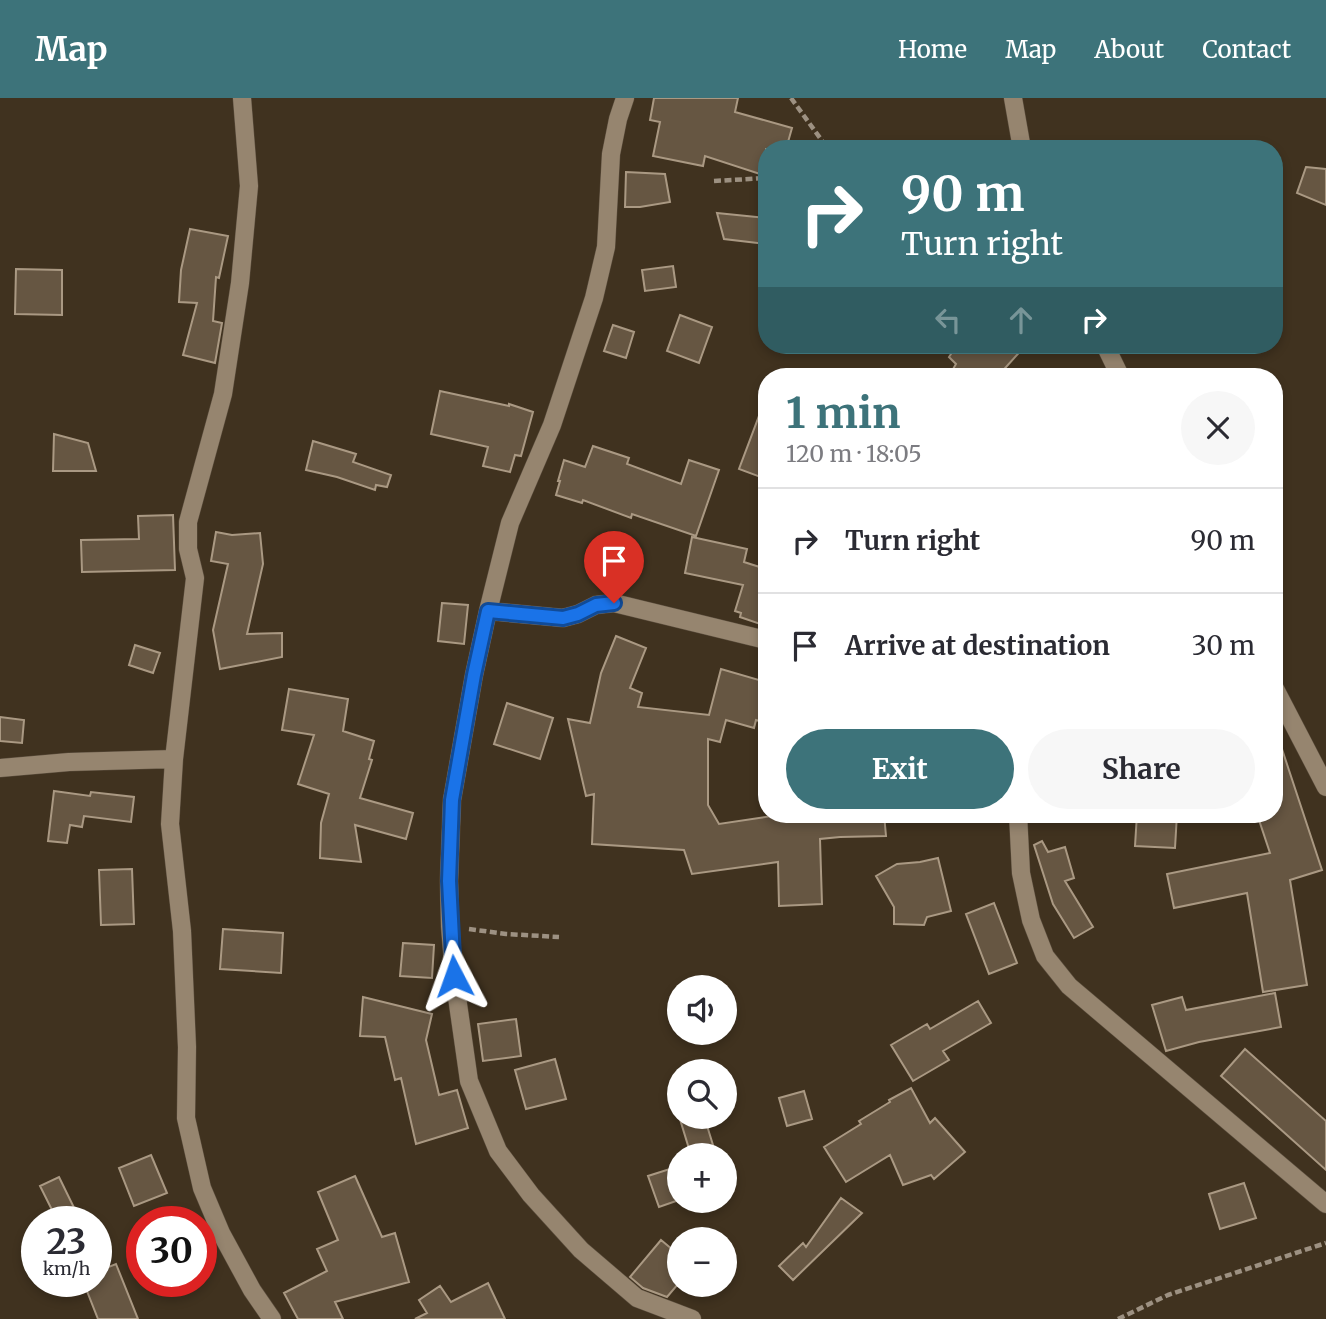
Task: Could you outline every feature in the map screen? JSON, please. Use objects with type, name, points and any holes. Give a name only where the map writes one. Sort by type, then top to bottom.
[{"type":"street","points":[[243,98],[249,186],[240,283],[223,394],[188,522],[188,549],[195,578],[174,759],[170,824],[182,931],[187,1047],[186,1118],[202,1188],[221,1233],[252,1290],[272,1319]]},
{"type":"street","points":[[625,98],[611,154],[606,247],[594,298],[552,425],[510,523],[474,675],[452,800],[450,926],[454,976],[469,1081],[498,1151],[531,1195],[590,1258],[637,1298],[692,1319]]},
{"type":"street","points":[[1013,98],[1020,140]]},
{"type":"street","points":[[488,611],[563,618],[596,605],[614,603],[758,638]]},
{"type":"street","points":[[1283,704],[1326,787]]},
{"type":"street","points":[[0,768],[69,762],[174,759]]},
{"type":"street","points":[[1018,823],[1021,873],[1031,920],[1045,956],[1069,986],[1326,1204]]},
{"type":"path","points":[[791,98],[821,140]]},
{"type":"path","points":[[714,181],[758,178]]},
{"type":"path","points":[[450,926],[506,934],[559,937]]},
{"type":"path","points":[[1118,1319],[1168,1295],[1326,1243]]},
{"type":"building","points":[[654,98],[738,98],[735,112],[792,128],[789,140],[758,140],[758,173],[705,156],[703,166],[653,156],[660,122],[650,120]]},
{"type":"building","points":[[1306,167],[1326,169],[1326,205],[1297,193]]},
{"type":"building","points":[[626,172],[665,174],[670,202],[625,207]]},
{"type":"building","points":[[717,213],[758,217],[758,243],[724,239]]},
{"type":"building","points":[[190,229],[228,236],[219,278],[216,277],[213,321],[222,323],[215,363],[183,355],[197,303],[179,302],[181,270]]},
{"type":"building","points":[[673,266],[676,287],[645,291],[642,270]]},
{"type":"building","points":[[16,269],[62,270],[62,315],[15,314]]},
{"type":"building","points":[[680,315],[712,327],[699,363],[667,351]]},
{"type":"building","points":[[613,325],[634,332],[626,358],[604,351]]},
{"type":"building","points":[[951,354],[1018,354],[1005,368],[954,368],[956,364],[949,357]]},
{"type":"building","points":[[440,391],[509,404],[533,412],[521,456],[515,455],[510,472],[483,466],[488,447],[431,434]]},
{"type":"building","points":[[758,419],[758,476],[739,469]]},
{"type":"building","points":[[54,434],[88,443],[96,471],[53,471]]},
{"type":"building","points":[[313,441],[356,454],[353,462],[391,475],[387,487],[376,485],[375,490],[306,470]]},
{"type":"building","points":[[593,446],[629,458],[627,464],[681,484],[689,460],[719,470],[696,536],[632,514],[631,518],[583,500],[582,503],[556,495],[564,460],[585,467]]},
{"type":"building","points":[[173,515],[175,570],[82,572],[81,540],[139,539],[138,516]]},
{"type":"building","points":[[216,532],[232,535],[260,533],[263,564],[247,634],[282,633],[282,657],[220,669],[213,630],[228,564],[211,561]]},
{"type":"building","points":[[692,537],[747,549],[744,562],[758,566],[758,623],[740,617],[741,613],[735,611],[743,585],[685,573]]},
{"type":"building","points":[[442,603],[468,605],[464,644],[438,641]]},
{"type":"building","points":[[616,636],[646,648],[630,688],[642,693],[638,707],[709,715],[721,669],[758,680],[758,721],[754,728],[726,720],[720,742],[708,739],[708,805],[719,824],[758,818],[758,823],[885,823],[886,836],[820,839],[822,904],[779,906],[778,862],[692,874],[684,850],[592,844],[594,794],[586,796],[568,719],[590,723],[601,673]]},
{"type":"building","points":[[135,645],[160,653],[153,673],[129,665]]},
{"type":"building","points":[[289,689],[348,699],[343,731],[374,741],[369,759],[372,760],[360,798],[413,813],[406,839],[355,825],[361,862],[320,858],[321,823],[329,794],[298,784],[314,735],[282,730]]},
{"type":"building","points":[[507,703],[553,718],[540,759],[494,744]]},
{"type":"building","points":[[0,717],[24,720],[22,743],[0,741]]},
{"type":"building","points":[[1283,752],[1322,870],[1290,880],[1307,985],[1263,992],[1247,893],[1174,908],[1167,874],[1270,853],[1260,823],[1283,823]]},
{"type":"building","points":[[54,791],[90,796],[91,792],[134,797],[131,822],[84,816],[82,827],[70,825],[67,843],[48,841]]},
{"type":"building","points":[[1136,823],[1176,823],[1175,848],[1135,846]]},
{"type":"building","points":[[1042,841],[1048,852],[1065,847],[1074,878],[1065,881],[1093,927],[1074,938],[1053,904],[1034,845]]},
{"type":"building","points":[[938,858],[951,911],[927,917],[924,925],[894,924],[894,907],[876,876],[897,864]]},
{"type":"building","points":[[132,869],[134,924],[101,925],[99,870]]},
{"type":"building","points":[[994,903],[1017,963],[989,974],[966,914]]},
{"type":"building","points":[[223,929],[283,933],[281,973],[220,969]]},
{"type":"building","points":[[403,943],[434,945],[432,978],[400,976]]},
{"type":"building","points":[[1275,993],[1281,1027],[1166,1051],[1152,1005],[1182,997],[1186,1010]]},
{"type":"building","points":[[363,997],[432,1014],[426,1040],[439,1095],[457,1090],[468,1128],[416,1144],[401,1078],[395,1080],[385,1037],[360,1036]]},
{"type":"building","points":[[978,1001],[991,1023],[943,1051],[949,1060],[913,1081],[891,1045],[927,1024],[930,1029]]},
{"type":"building","points":[[516,1019],[521,1056],[483,1061],[478,1024]]},
{"type":"building","points":[[1245,1049],[1326,1121],[1326,1170],[1221,1076]]},
{"type":"building","points":[[555,1059],[566,1099],[526,1109],[515,1070]]},
{"type":"building","points":[[911,1088],[930,1123],[935,1118],[965,1152],[934,1179],[931,1175],[903,1185],[890,1155],[846,1182],[824,1147],[861,1124],[859,1121],[890,1102],[889,1100]]},
{"type":"building","points":[[804,1091],[812,1119],[787,1126],[779,1098]]},
{"type":"building","points":[[683,1129],[708,1129],[712,1143],[687,1143]]},
{"type":"building","points":[[151,1155],[167,1193],[134,1206],[119,1168]]},
{"type":"building","points":[[667,1170],[667,1204],[659,1207],[648,1176]]},
{"type":"building","points":[[355,1176],[382,1237],[395,1233],[409,1282],[335,1302],[343,1319],[298,1319],[284,1293],[327,1271],[317,1249],[338,1240],[318,1192]]},
{"type":"building","points":[[59,1177],[73,1206],[50,1206],[40,1186]]},
{"type":"building","points":[[1244,1183],[1256,1218],[1220,1229],[1209,1194]]},
{"type":"building","points":[[841,1198],[862,1213],[793,1280],[779,1266],[803,1243],[806,1247]]},
{"type":"building","points":[[661,1240],[667,1245],[667,1297],[643,1288],[630,1277]]},
{"type":"building","points":[[116,1264],[126,1289],[126,1297],[129,1297],[138,1319],[98,1319],[89,1297],[112,1297],[112,1266]]},
{"type":"building","points":[[488,1283],[505,1319],[415,1319],[427,1313],[419,1300],[440,1286],[451,1302]]},
{"type":"route","points":[[454,976],[449,881],[452,800],[488,611],[563,618],[596,605],[614,603]]}]
